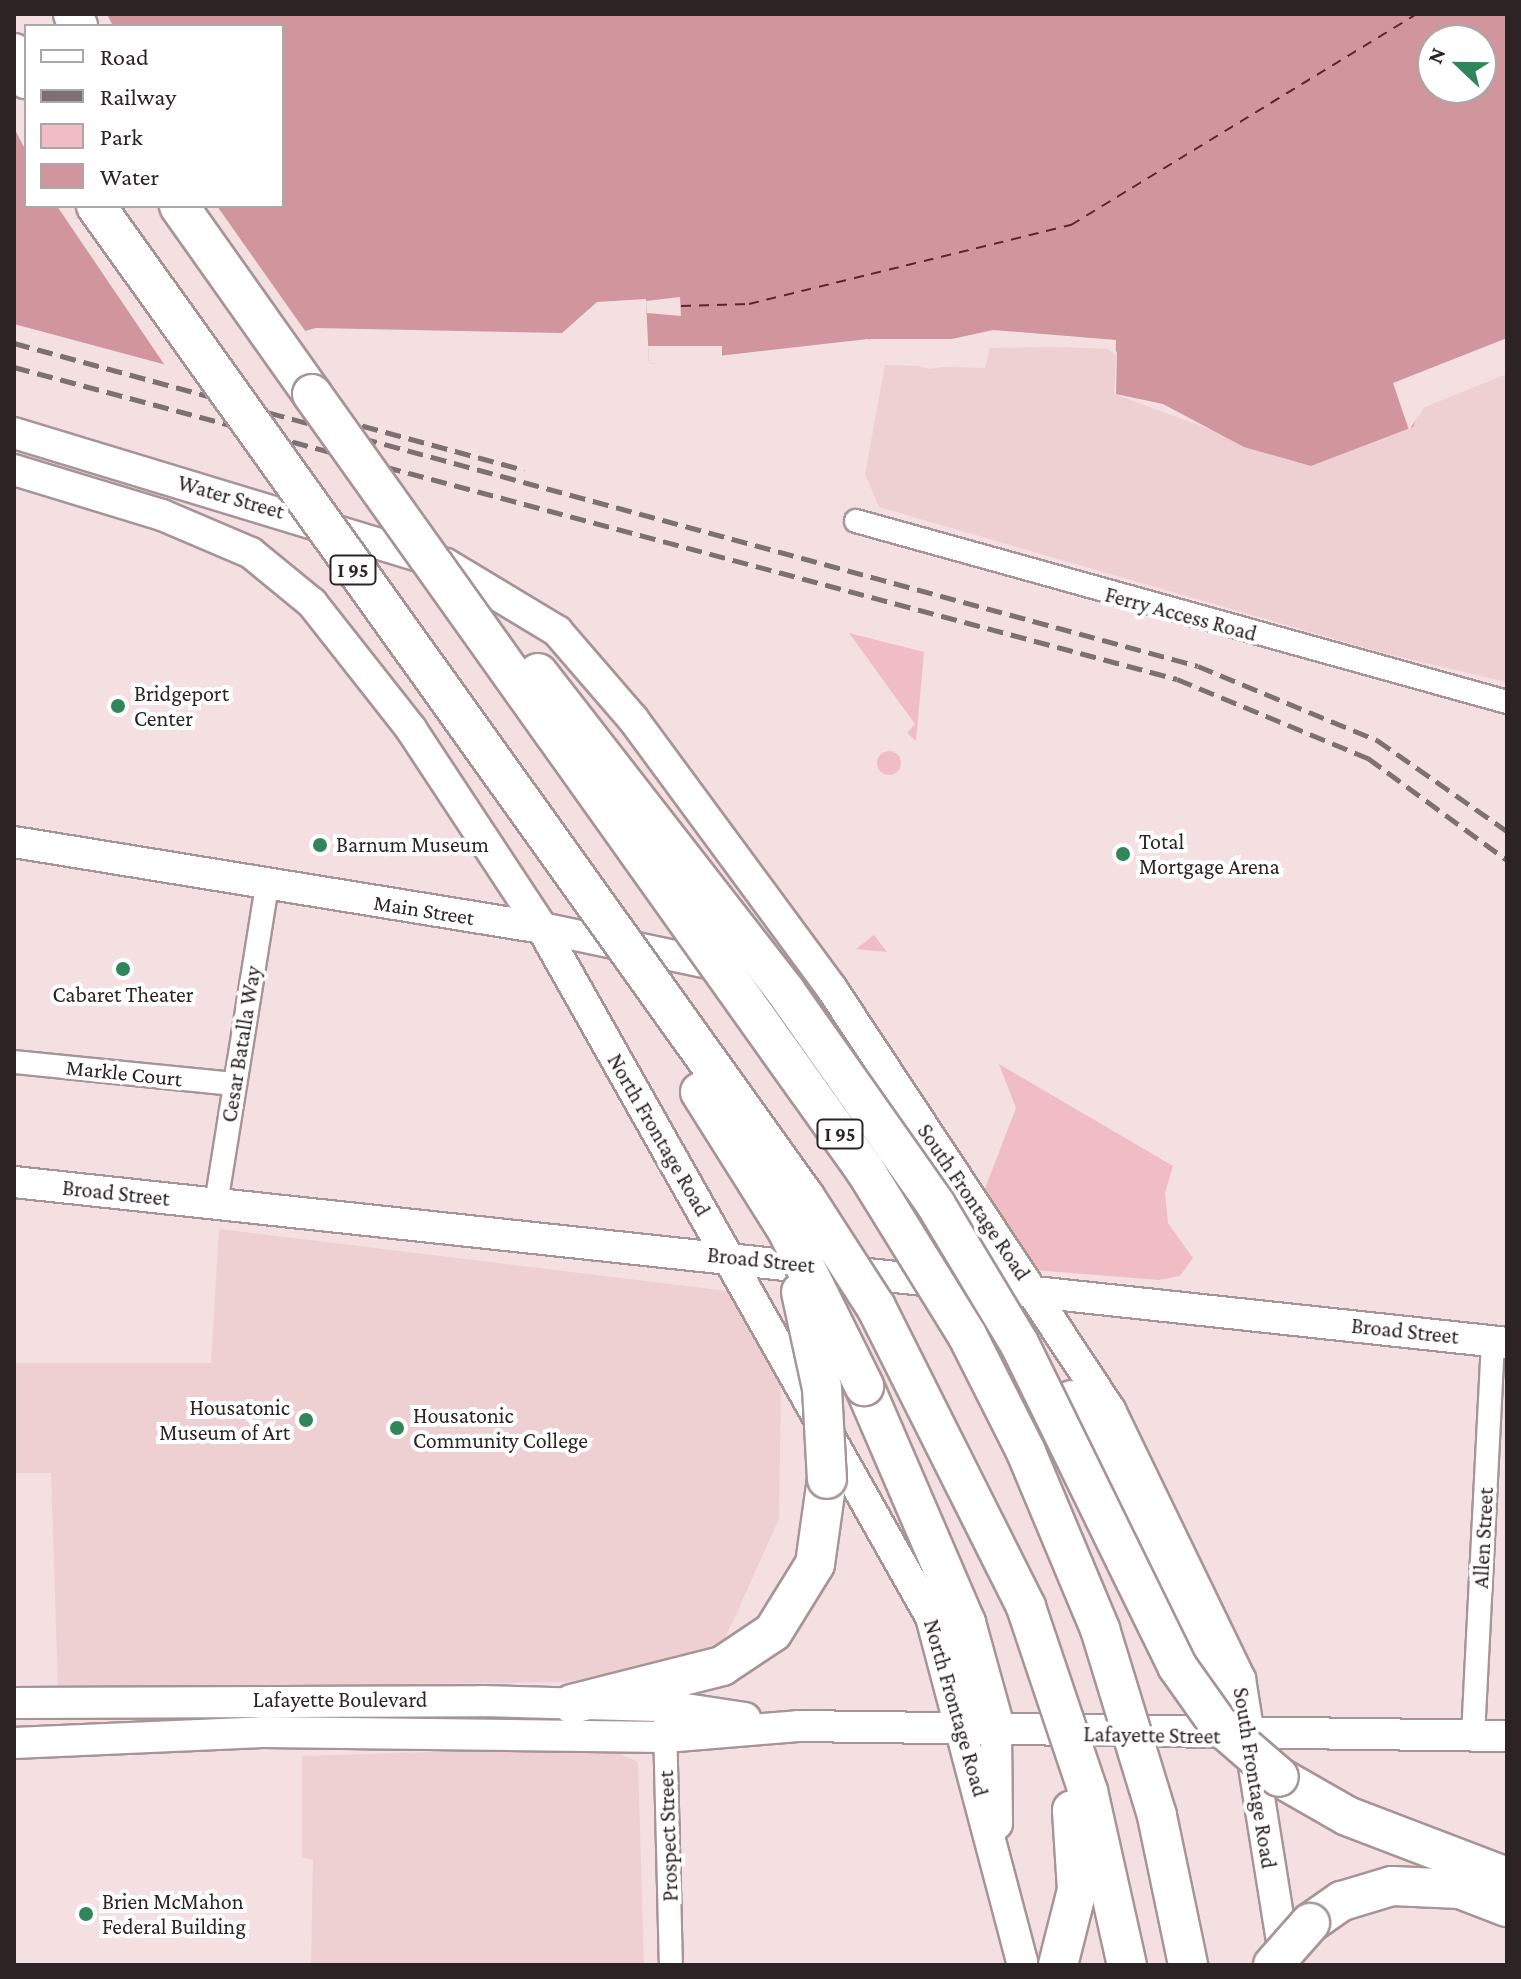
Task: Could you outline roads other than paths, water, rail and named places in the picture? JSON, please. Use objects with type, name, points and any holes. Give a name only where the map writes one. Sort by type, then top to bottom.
[{"type":"highway","points":[[14,53],[24,75]]},
{"type":"highway","name":"I 95","points":[[97,208],[842,1253],[971,1486],[1065,1716],[1127,1965]]},
{"type":"highway","name":"I 95","points":[[180,208],[865,1170],[967,1335],[1039,1481],[1100,1629],[1157,1816],[1188,1965]]},
{"type":"highway","points":[[312,394],[716,900],[1072,1400],[1245,1737]]},
{"type":"highway","points":[[614,931],[745,1161],[864,1386],[966,1623],[980,1730]]},
{"type":"highway","points":[[572,1704],[722,1666],[773,1632],[815,1564],[827,1479],[813,1337],[792,1265],[745,1161]]},
{"type":"highway","points":[[936,1205],[1019,1343],[1182,1674],[1219,1725],[1279,1777],[1347,1816],[1507,1877]]},
{"type":"highway","points":[[971,1486],[1076,1833],[1075,1909],[1058,1965]]},
{"type":"highway","points":[[1273,1965],[1310,1923],[1342,1901],[1392,1886],[1460,1889],[1507,1907]]},
{"type":"main road","name":"Water Street","points":[[14,433],[446,564]]},
{"type":"main road","name":"Water Street","points":[[14,470],[179,521]]},
{"type":"main road","name":"North Frontage Road","points":[[179,521],[251,553],[312,603],[411,729],[542,928],[931,1617],[980,1730],[995,1848],[1023,1965]]},
{"type":"main road","name":"South Frontage Road","points":[[446,564],[557,631],[633,719],[832,989],[1110,1410],[1170,1527],[1240,1679],[1245,1737],[1286,1965]]},
{"type":"main road","name":"Main Street","points":[[14,842],[542,928],[832,989]]},
{"type":"main road","name":"Broad Street","points":[[14,1182],[729,1256],[1500,1342]]},
{"type":"main road","name":"Lafayette Boulevard","points":[[14,1703],[256,1699],[666,1706]]},
{"type":"main road","points":[[256,1699],[263,1732]]},
{"type":"main road","points":[[482,1701],[484,1735]]},
{"type":"main road","name":"Lafayette Street","points":[[666,1706],[798,1726]]},
{"type":"main road","name":"Lafayette Street","points":[[665,1737],[798,1726],[1245,1737],[1507,1736]]},
{"type":"main road","name":"Lafayette Boulevard","points":[[14,1743],[263,1732],[665,1737]]},
{"type":"street","name":"Ferry Access Road","points":[[856,521],[1507,702]]},
{"type":"street","name":"Cesar Batalla Way","points":[[216,1204],[267,885]]},
{"type":"street","name":"Markle Court","points":[[14,1062],[233,1084]]},
{"type":"street","name":"Allen Street","points":[[1473,1736],[1500,1342]]},
{"type":"street","name":"Prospect Street","points":[[666,1706],[671,1965]]},
{"type":"water","points":[[14,14],[1507,14],[1507,369],[1422,404],[1413,427],[1311,466],[1244,447],[1163,404],[1116,394],[1117,352],[1106,342],[990,345],[986,357],[883,347],[868,339],[649,364],[646,299],[597,302],[562,333],[316,328],[174,367],[14,324]]},
{"type":"railway","points":[[14,343],[1198,666],[1377,740],[1507,831]]},
{"type":"railway","points":[[14,367],[1177,679],[1368,758],[1507,860]]},
{"type":"railway","points":[[316,413],[524,470]]},
{"type":"place","name":"Bridgeport Center","points":[[118,706]]},
{"type":"place","name":"Barnum Museum","points":[[320,845]]},
{"type":"place","name":"Total Mortgage Arena","points":[[1123,854]]},
{"type":"place","name":"Cabaret Theater","points":[[123,969]]},
{"type":"place","name":"Housatonic Museum of Art","points":[[306,1420]]},
{"type":"place","name":"Housatonic Community College","points":[[397,1428]]},
{"type":"place","name":"Brien McMahon Federal Building","points":[[86,1914]]}]
